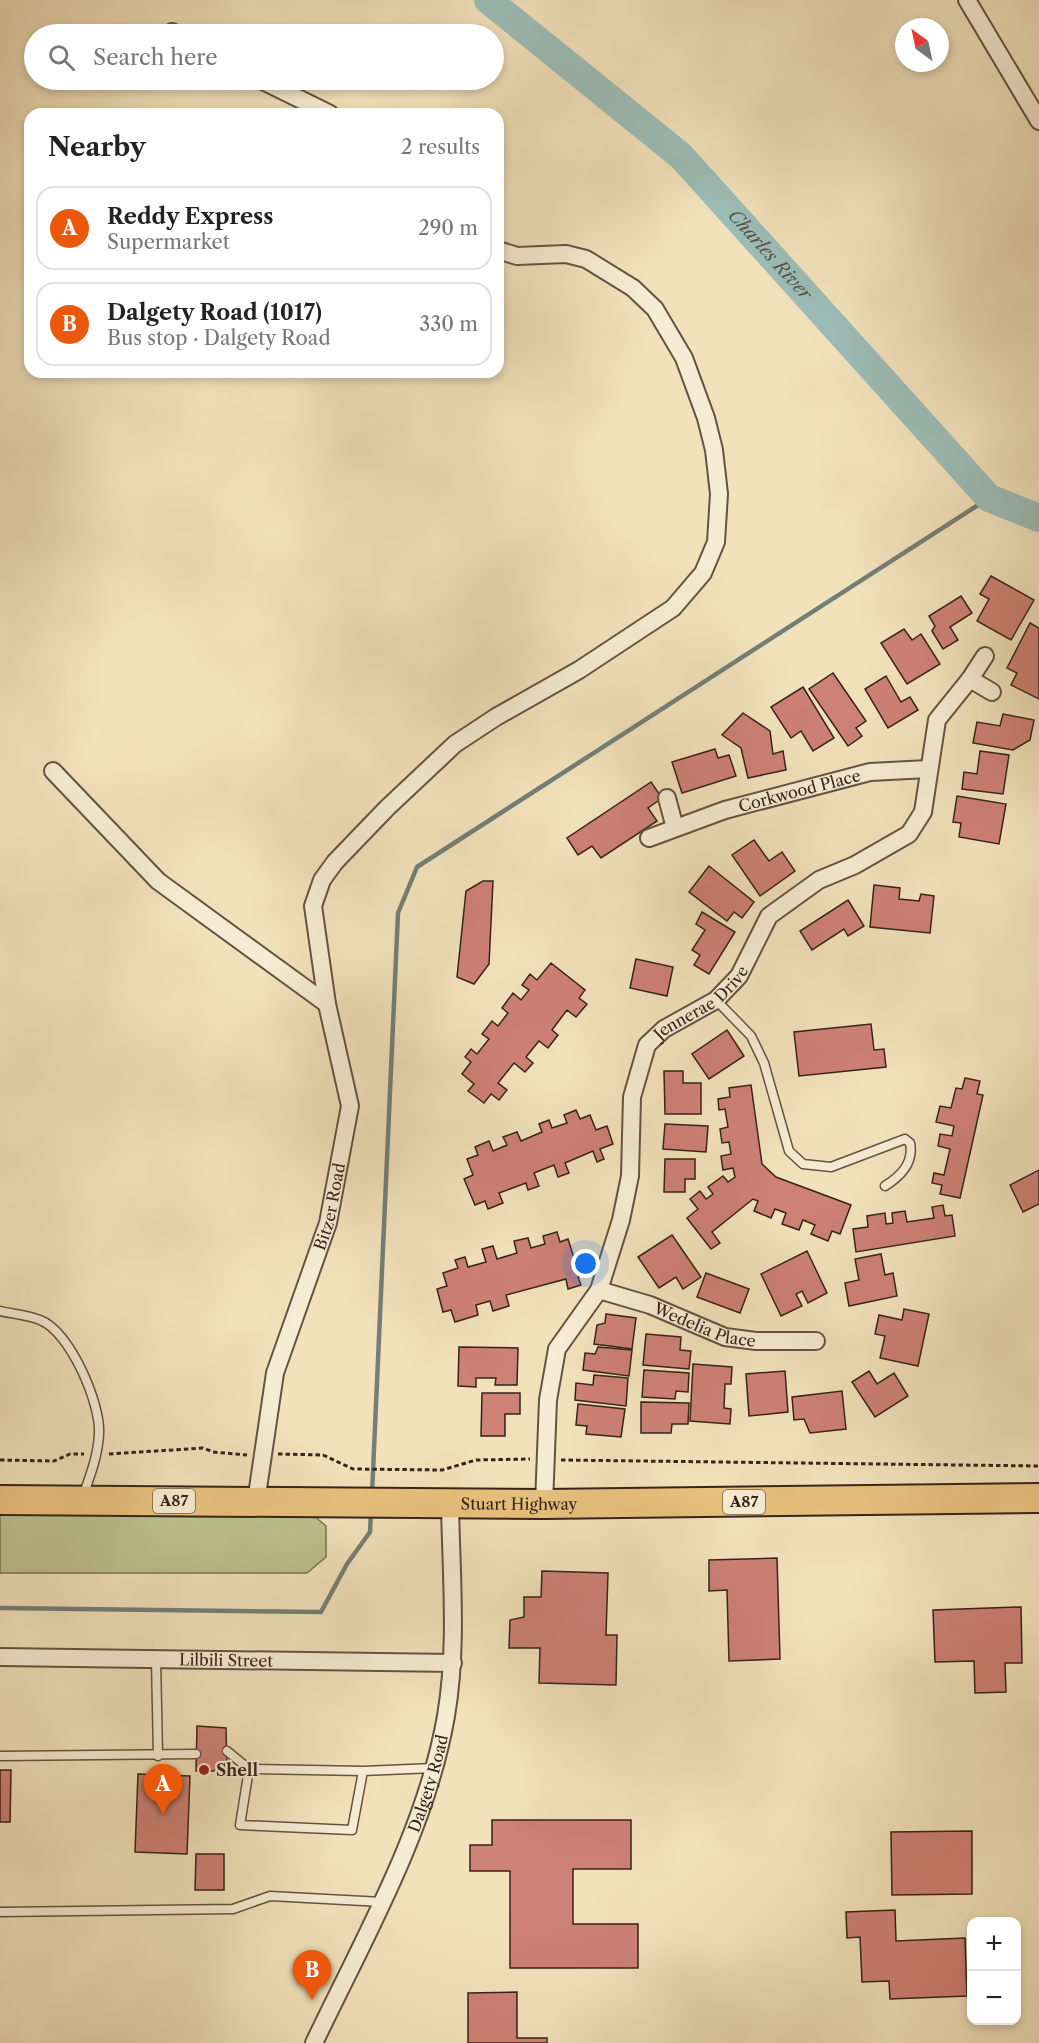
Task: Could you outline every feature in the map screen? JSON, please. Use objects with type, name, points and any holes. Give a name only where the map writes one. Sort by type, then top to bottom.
[{"type":"highway","name":"Stuart Highway","points":[[0,1500],[543,1504],[1039,1498]]},
{"type":"street","points":[[967,0],[1037,117]]},
{"type":"street","points":[[281,90],[318,108]]},
{"type":"street","name":"Bitzer Road","points":[[256,1502],[274,1373],[328,1223],[350,1106],[327,1004],[314,906],[322,880],[335,862],[421,774],[455,744],[496,717],[579,670],[673,608],[703,573],[716,542],[719,494],[714,450],[706,418],[684,358],[655,309],[633,288],[586,259],[566,254],[517,256],[504,252]]},
{"type":"street","name":"Jennerae Drive","points":[[543,1504],[547,1460],[548,1400],[557,1349],[599,1290],[621,1220],[630,1176],[632,1097],[647,1046],[664,1029],[716,1000],[740,976],[769,916],[819,880],[855,865],[909,834],[923,812],[937,720],[985,656]]},
{"type":"street","points":[[970,679],[992,692]]},
{"type":"street","name":"Corkwood Place","points":[[649,838],[725,810],[870,772],[928,769]]},
{"type":"street","points":[[53,771],[158,880],[327,1004]]},
{"type":"street","points":[[667,798],[675,828]]},
{"type":"street","name":"Wedelia Place","points":[[599,1290],[650,1305],[725,1337],[756,1341],[816,1341]]},
{"type":"street","name":"Dalgety Road","points":[[314,2043],[382,1902],[422,1808],[434,1768],[446,1716],[453,1663],[450,1503]]},
{"type":"street","name":"Lilbili Street","points":[[0,1657],[453,1663]]},
{"type":"lane","points":[[716,1000],[751,1036],[764,1063],[789,1151],[803,1164],[831,1167],[905,1139],[910,1143],[912,1151],[902,1176],[885,1186]]},
{"type":"lane","points":[[0,1311],[43,1320],[72,1350],[91,1390],[100,1431],[97,1454],[82,1501]]},
{"type":"lane","points":[[156,1660],[158,1756]]},
{"type":"lane","points":[[227,1751],[249,1769],[363,1771],[434,1768]]},
{"type":"lane","points":[[0,1756],[196,1754]]},
{"type":"lane","points":[[249,1769],[240,1825],[352,1830],[363,1771]]},
{"type":"lane","points":[[0,1912],[233,1908],[270,1896],[382,1902]]},
{"type":"path","points":[[0,1460],[54,1461],[70,1454],[138,1454],[148,1449],[203,1448],[234,1455],[323,1455],[353,1469],[388,1470],[442,1470],[477,1460],[1039,1466]]},
{"type":"green space","points":[[0,1500],[299,1503],[326,1526],[326,1557],[307,1573],[0,1573]]},
{"type":"building","points":[[991,576],[1034,600],[1011,640],[977,621],[989,599],[980,594]]},
{"type":"building","points":[[961,596],[972,613],[950,627],[958,640],[943,649],[932,631],[935,626],[929,616]]},
{"type":"building","points":[[1030,623],[1039,628],[1039,699],[1011,685],[1017,673],[1007,668]]},
{"type":"building","points":[[904,629],[912,640],[921,634],[940,664],[907,684],[881,643]]},
{"type":"building","points":[[833,673],[866,721],[856,728],[862,736],[848,746],[809,689]]},
{"type":"building","points":[[886,676],[901,702],[910,697],[918,710],[888,728],[865,689]]},
{"type":"building","points":[[803,687],[834,738],[813,751],[801,731],[791,738],[771,707]]},
{"type":"building","points":[[743,713],[770,731],[773,754],[783,751],[786,770],[748,778],[741,748],[722,735]]},
{"type":"building","points":[[1003,714],[1034,720],[1030,740],[1013,750],[973,743],[977,722],[1000,726]]},
{"type":"building","points":[[715,749],[718,758],[729,755],[736,776],[682,793],[672,762]]},
{"type":"building","points":[[980,751],[1009,755],[1003,794],[962,789],[964,772],[977,774]]},
{"type":"building","points":[[651,782],[662,798],[648,808],[657,821],[601,858],[592,846],[578,855],[567,838]]},
{"type":"building","points":[[957,796],[1006,804],[999,844],[959,837],[961,823],[953,822]]},
{"type":"building","points":[[754,840],[769,861],[782,852],[795,871],[760,896],[732,855]]},
{"type":"building","points":[[709,866],[754,902],[742,918],[734,912],[727,921],[689,892]]},
{"type":"building","points":[[483,881],[493,881],[489,964],[474,984],[457,977],[466,891]]},
{"type":"building","points":[[874,885],[900,888],[899,899],[919,901],[921,894],[934,896],[930,933],[870,927]]},
{"type":"building","points":[[848,900],[864,926],[848,936],[844,929],[812,950],[800,931]]},
{"type":"building","points":[[702,912],[735,932],[709,974],[694,965],[700,955],[692,950],[705,930],[696,924]]},
{"type":"building","points":[[636,959],[673,967],[667,996],[630,988]]},
{"type":"building","points":[[551,963],[585,990],[579,998],[587,1004],[576,1017],[567,1010],[552,1030],[558,1035],[548,1048],[539,1041],[526,1057],[533,1063],[525,1072],[514,1063],[498,1083],[507,1090],[499,1100],[491,1094],[484,1103],[468,1091],[474,1084],[462,1074],[471,1062],[465,1057],[471,1049],[477,1054],[489,1039],[482,1034],[492,1021],[498,1026],[508,1013],[502,1008],[513,993],[521,1000],[529,990],[522,985],[530,974],[537,980]]},
{"type":"building","points":[[871,1024],[874,1050],[884,1049],[886,1067],[799,1076],[794,1032]]},
{"type":"building","points":[[727,1030],[744,1056],[709,1079],[692,1054]]},
{"type":"building","points":[[664,1071],[683,1071],[683,1083],[701,1083],[701,1114],[665,1114]]},
{"type":"building","points":[[965,1078],[980,1081],[977,1094],[983,1095],[960,1198],[940,1194],[942,1185],[932,1183],[934,1173],[944,1175],[950,1149],[938,1146],[940,1134],[952,1136],[954,1126],[936,1122],[940,1106],[951,1108],[956,1088],[962,1089]]},
{"type":"building","points":[[751,1085],[762,1164],[776,1177],[851,1205],[840,1234],[832,1231],[828,1241],[811,1234],[815,1225],[803,1220],[799,1230],[782,1224],[786,1213],[775,1209],[771,1218],[754,1211],[758,1201],[753,1199],[712,1232],[720,1243],[711,1249],[687,1218],[698,1209],[690,1199],[700,1191],[706,1199],[713,1194],[708,1187],[723,1176],[728,1182],[735,1177],[733,1168],[723,1170],[721,1156],[731,1154],[729,1142],[722,1143],[720,1129],[728,1127],[725,1109],[719,1110],[718,1099],[730,1097],[729,1088]]},
{"type":"building","points":[[576,1110],[580,1119],[590,1115],[596,1130],[607,1126],[613,1144],[600,1149],[604,1159],[597,1162],[593,1151],[565,1163],[569,1173],[558,1177],[554,1165],[534,1173],[539,1186],[528,1190],[526,1183],[499,1193],[503,1203],[488,1209],[485,1201],[475,1205],[464,1179],[473,1175],[467,1159],[478,1155],[475,1147],[489,1141],[493,1151],[507,1145],[503,1137],[517,1132],[521,1141],[542,1132],[539,1124],[549,1120],[552,1128],[567,1123],[564,1115]]},
{"type":"building","points":[[665,1124],[708,1126],[706,1152],[663,1149]]},
{"type":"building","points":[[665,1159],[695,1159],[695,1179],[685,1179],[685,1192],[664,1192]]},
{"type":"building","points":[[1039,1170],[1039,1204],[1023,1212],[1010,1185]]},
{"type":"building","points":[[943,1205],[945,1216],[952,1215],[955,1236],[856,1252],[853,1229],[868,1227],[867,1216],[885,1213],[886,1224],[893,1223],[892,1213],[905,1211],[907,1222],[934,1218],[932,1207]]},
{"type":"building","points":[[557,1232],[560,1242],[568,1239],[575,1261],[582,1259],[587,1274],[578,1277],[581,1285],[568,1289],[566,1279],[506,1295],[509,1306],[493,1311],[490,1301],[476,1305],[478,1315],[455,1322],[451,1310],[443,1312],[437,1289],[447,1286],[443,1273],[458,1268],[455,1260],[465,1257],[468,1267],[486,1262],[482,1249],[493,1246],[497,1259],[517,1253],[514,1241],[528,1238],[531,1248],[545,1244],[543,1236]]},
{"type":"building","points":[[672,1235],[701,1277],[683,1289],[676,1277],[659,1288],[638,1257]]},
{"type":"building","points":[[807,1251],[827,1293],[808,1303],[802,1291],[796,1294],[802,1306],[781,1316],[761,1274]]},
{"type":"building","points":[[881,1254],[885,1275],[893,1273],[897,1296],[849,1306],[845,1283],[859,1280],[855,1259]]},
{"type":"building","points":[[706,1273],[749,1289],[740,1313],[697,1297]]},
{"type":"building","points":[[904,1309],[929,1314],[918,1366],[880,1358],[885,1336],[875,1334],[879,1315],[902,1320]]},
{"type":"building","points":[[606,1314],[636,1318],[632,1349],[594,1344],[597,1325],[605,1323]]},
{"type":"building","points":[[646,1334],[681,1337],[680,1350],[691,1351],[689,1369],[643,1365]]},
{"type":"building","points":[[459,1347],[518,1348],[517,1385],[495,1385],[496,1378],[476,1378],[476,1387],[458,1386]]},
{"type":"building","points":[[598,1347],[632,1350],[629,1376],[583,1370],[585,1353],[595,1354]]},
{"type":"building","points":[[693,1364],[732,1367],[731,1384],[725,1384],[724,1408],[731,1409],[730,1424],[690,1421]]},
{"type":"building","points":[[644,1370],[689,1373],[688,1392],[676,1391],[675,1399],[642,1397]]},
{"type":"building","points":[[785,1371],[788,1412],[749,1416],[746,1374]]},
{"type":"building","points":[[869,1371],[877,1384],[894,1373],[908,1396],[875,1417],[852,1382]]},
{"type":"building","points":[[594,1375],[628,1378],[626,1406],[575,1400],[576,1383],[593,1385]]},
{"type":"building","points":[[842,1391],[846,1429],[810,1433],[804,1419],[794,1420],[792,1397]]},
{"type":"building","points":[[482,1393],[520,1393],[520,1414],[505,1414],[505,1436],[481,1436]]},
{"type":"building","points":[[641,1402],[689,1403],[688,1424],[672,1424],[671,1433],[641,1433]]},
{"type":"building","points":[[578,1404],[625,1409],[621,1437],[586,1434],[587,1426],[576,1425]]},
{"type":"building","points":[[777,1558],[780,1659],[729,1661],[727,1590],[709,1591],[709,1560]]},
{"type":"building","points":[[542,1571],[608,1573],[606,1635],[617,1635],[616,1685],[539,1683],[540,1648],[509,1648],[510,1620],[524,1617],[524,1597],[541,1597]]},
{"type":"building","points":[[1021,1607],[1022,1663],[1005,1663],[1006,1692],[975,1693],[974,1661],[935,1662],[933,1610]]},
{"type":"building","points":[[197,1726],[226,1728],[227,1771],[196,1771]]},
{"type":"building","points":[[0,1770],[11,1770],[10,1822],[0,1822]]},
{"type":"building","points":[[138,1774],[190,1776],[187,1854],[135,1852]]},
{"type":"building","points":[[492,1820],[631,1820],[631,1869],[573,1869],[573,1924],[638,1924],[638,1968],[510,1968],[510,1871],[470,1871],[470,1845],[492,1845]]},
{"type":"building","points":[[972,1831],[972,1894],[892,1895],[891,1832]]},
{"type":"building","points":[[196,1854],[224,1854],[224,1890],[195,1890]]},
{"type":"building","points":[[895,1910],[896,1941],[965,1938],[967,1996],[890,1999],[889,1981],[862,1982],[860,1937],[847,1938],[846,1912]]},
{"type":"building","points":[[517,1992],[517,2038],[547,2038],[547,2043],[468,2043],[468,1993]]},
{"type":"waterway","name":"Charles River","points":[[488,0],[681,156],[989,498],[1039,518]]},
{"type":"waterway","points":[[372,1494],[398,913],[417,867],[989,498]]},
{"type":"waterway","points":[[0,1608],[321,1612],[347,1564],[370,1532],[371,1512]]},
{"type":"place","name":"Shell","points":[[204,1770]]},
{"type":"place","name":"Reddy Express","points":[[163,1814]]},
{"type":"place","name":"Dalgety Road (1017)","points":[[312,2000]]}]
